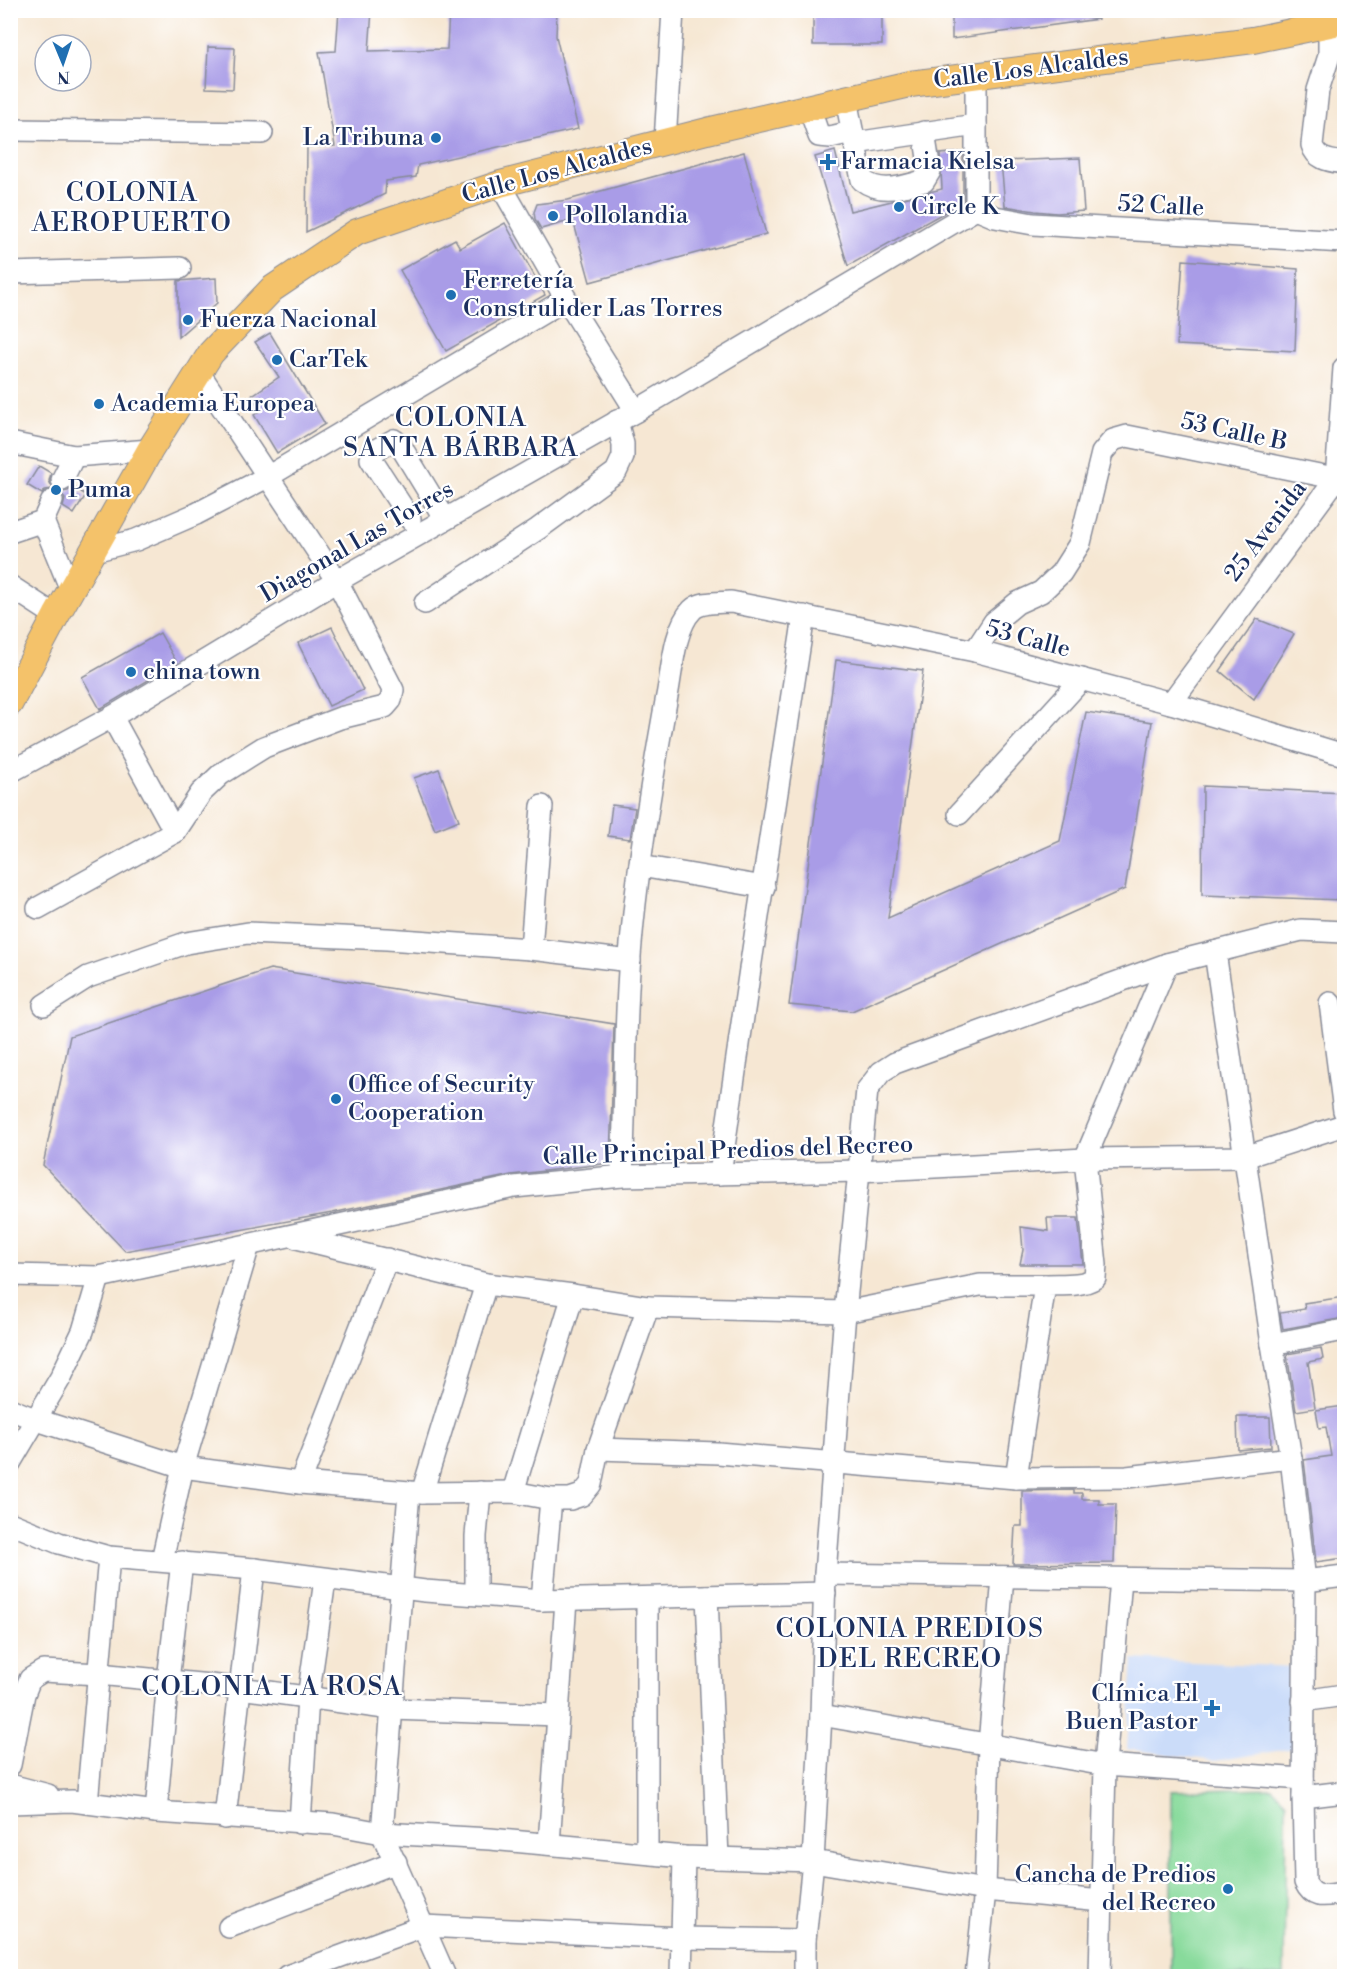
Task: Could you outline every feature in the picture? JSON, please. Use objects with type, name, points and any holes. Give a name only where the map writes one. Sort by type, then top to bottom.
[{"type":"main road","name":"Calle Los Alcaldes","points":[[10,703],[56,616],[150,450],[211,353],[272,289],[357,232],[500,184],[910,84],[1253,40],[1340,25]]},
{"type":"street","points":[[665,142],[673,10]]},
{"type":"street","points":[[1340,25],[1318,90],[1312,145],[1314,153],[1319,157],[1344,163]]},
{"type":"street","points":[[976,76],[976,209]]},
{"type":"street","points":[[846,99],[862,180],[870,186],[883,190],[924,181],[930,171],[924,132]]},
{"type":"street","points":[[809,107],[819,136],[853,138],[976,125]]},
{"type":"street","points":[[10,130],[262,134]]},
{"type":"street","points":[[500,184],[566,299],[636,411]]},
{"type":"street","name":"52 Calle","points":[[976,209],[995,217],[1034,224],[1344,242]]},
{"type":"street","name":"Diagonal Las Torres","points":[[10,772],[112,717],[337,581],[636,411],[976,209]]},
{"type":"street","points":[[10,273],[180,268]]},
{"type":"street","points":[[94,551],[136,540],[196,514],[269,476],[566,299]]},
{"type":"street","name":"25 Avenida","points":[[1171,703],[1340,480],[1344,368]]},
{"type":"street","points":[[38,908],[175,832],[201,793],[221,774],[264,747],[340,718],[385,707],[392,700],[393,690],[337,581],[198,371]]},
{"type":"street","points":[[426,603],[538,529],[615,472],[623,457],[623,444],[617,421]]},
{"type":"street","name":"53 Calle B","points":[[975,651],[994,622],[1017,603],[1041,592],[1061,573],[1080,543],[1102,453],[1113,440],[1127,436],[1340,480]]},
{"type":"street","points":[[410,519],[371,459],[374,451],[394,440],[400,445],[445,519]]},
{"type":"street","points":[[10,443],[74,456],[150,450]]},
{"type":"street","points":[[62,480],[74,456]]},
{"type":"street","points":[[52,501],[43,521],[71,590]]},
{"type":"street","points":[[10,532],[43,521]]},
{"type":"street","points":[[10,586],[56,616]]},
{"type":"street","name":"53 Calle","points":[[640,866],[663,718],[681,625],[693,608],[709,603],[731,602],[975,651],[1171,703],[1344,755]]},
{"type":"street","points":[[720,1174],[804,616]]},
{"type":"street","points":[[959,814],[1082,679]]},
{"type":"street","points":[[112,717],[175,832]]},
{"type":"street","points":[[531,949],[542,806]]},
{"type":"street","points":[[622,1176],[626,1027],[640,866],[764,887]]},
{"type":"street","points":[[805,1977],[805,1940],[813,1861],[821,1715],[825,1584],[845,1312],[867,1090],[881,1072],[895,1063],[1167,964],[1301,930],[1344,932]]},
{"type":"street","points":[[44,1005],[88,977],[186,944],[248,933],[387,939],[531,949],[630,961]]},
{"type":"street","points":[[1215,952],[1272,1344],[1291,1458],[1305,1581],[1303,1701],[1305,1882],[1309,1892],[1318,1896],[1344,1893]]},
{"type":"street","points":[[291,1236],[486,1284],[648,1307],[845,1312],[980,1285],[1089,1282],[1095,1278],[1096,1265],[1085,1159],[1167,964]]},
{"type":"street","points":[[1330,1003],[1344,1112]]},
{"type":"street","name":"Calle Principal Predios del Recreo","points":[[10,1275],[99,1277],[514,1187],[622,1176],[859,1171],[1085,1159],[1245,1157],[1344,1125]]},
{"type":"street","points":[[156,1812],[168,1680],[172,1561],[183,1467],[249,1245]]},
{"type":"street","points":[[300,1483],[387,1259]]},
{"type":"street","points":[[10,1463],[37,1420],[83,1331],[99,1277]]},
{"type":"street","points":[[445,1977],[382,1833],[403,1588],[416,1492],[486,1284]]},
{"type":"street","points":[[1016,1478],[1045,1285]]},
{"type":"street","points":[[513,1492],[573,1295]]},
{"type":"street","points":[[10,1409],[37,1420],[183,1467],[300,1483],[416,1492],[513,1492],[551,1499],[570,1499],[582,1495],[591,1484],[598,1449],[648,1307]]},
{"type":"street","points":[[1272,1344],[1344,1330]]},
{"type":"street","points":[[598,1449],[718,1453],[1016,1478],[1127,1477],[1291,1458]]},
{"type":"street","points":[[476,1594],[476,1536],[480,1492]]},
{"type":"street","points":[[542,1600],[551,1499]]},
{"type":"street","points":[[10,1523],[59,1543],[109,1557],[254,1569],[425,1591],[542,1600],[707,1596],[825,1584],[1003,1577],[1305,1581],[1344,1576]]},
{"type":"street","points":[[79,1802],[99,1674],[109,1557]]},
{"type":"street","points":[[225,1818],[254,1569]]},
{"type":"street","points":[[976,1977],[985,1890],[989,1745],[1003,1577]]},
{"type":"street","points":[[1100,1977],[1105,1765],[1121,1579]]},
{"type":"street","points":[[300,1824],[308,1698],[326,1580]]},
{"type":"street","points":[[707,1596],[718,1858]]},
{"type":"street","points":[[646,1598],[647,1853]]},
{"type":"street","points":[[549,1844],[566,1600]]},
{"type":"street","points":[[10,1765],[24,1694],[30,1679],[43,1671],[99,1674],[240,1688],[392,1710],[558,1715]]},
{"type":"street","points":[[1303,1701],[1344,1695]]},
{"type":"street","points":[[821,1715],[1105,1765],[1344,1792]]},
{"type":"street","points":[[10,1785],[79,1802],[156,1812],[300,1824],[333,1824],[382,1833],[549,1844],[684,1857],[813,1861],[985,1890],[1102,1901]]},
{"type":"street","points":[[10,1803],[79,1802]]},
{"type":"street","points":[[681,1977],[684,1857]]},
{"type":"street","points":[[229,1926],[396,1862]]},
{"type":"street","points":[[287,1977],[423,1926],[682,1938],[805,1940]]},
{"type":"shaded area","name":"Clínica El Buen Pastor","points":[[1133,1659],[1293,1667],[1295,1748],[1215,1761],[1127,1749]]},
{"type":"green space","name":"Cancha de Predios del Recreo","points":[[1272,1788],[1286,1802],[1284,1976],[1171,1976],[1171,1791]]},
{"type":"building","name":"La Tribuna","points":[[339,10],[372,10],[369,51],[447,49],[449,10],[557,10],[556,36],[578,129],[418,165],[416,177],[386,181],[385,194],[306,232],[307,147],[335,146],[319,52],[336,51]]},
{"type":"building","points":[[813,10],[882,10],[882,45],[813,45]]},
{"type":"building","points":[[952,10],[1097,10],[1098,19],[952,39]]},
{"type":"building","points":[[208,47],[235,48],[233,89],[206,88]]},
{"type":"building","points":[[835,151],[850,211],[942,189],[940,154],[963,152],[963,202],[848,266],[815,157]]},
{"type":"building","points":[[744,152],[766,234],[590,282],[573,220],[541,229],[535,219],[534,212],[537,204],[568,200]]},
{"type":"building","points":[[1080,158],[1084,211],[1057,213],[1005,206],[1001,161]]},
{"type":"building","points":[[505,223],[545,295],[446,351],[400,270],[455,239],[460,248]]},
{"type":"building","points":[[1183,260],[1298,269],[1295,351],[1177,345]]},
{"type":"building","name":"Fuerza Nacional","points":[[216,278],[217,303],[178,337],[178,281]]},
{"type":"building","points":[[270,333],[325,424],[277,453],[254,415],[261,410],[251,396],[279,377],[255,342]]},
{"type":"building","points":[[39,466],[51,473],[49,481],[53,489],[45,490],[42,494],[27,485]]},
{"type":"building","points":[[73,487],[86,495],[74,514],[63,507],[65,499],[61,492]]},
{"type":"building","points":[[1257,619],[1294,634],[1254,699],[1220,671]]},
{"type":"building","points":[[332,627],[363,690],[329,706],[298,643]]},
{"type":"building","name":"china town","points":[[160,633],[177,663],[100,709],[82,677]]},
{"type":"building","points":[[836,660],[923,671],[888,918],[1060,841],[1086,712],[1152,722],[1125,889],[852,1011],[789,1005]]},
{"type":"building","points":[[439,769],[459,820],[435,830],[414,778]]},
{"type":"building","points":[[1203,786],[1344,793],[1344,900],[1202,895]]},
{"type":"building","points":[[612,805],[635,808],[630,839],[608,836]]},
{"type":"building","name":"Office of Security Cooperation","points":[[270,969],[614,1024],[610,1163],[511,1175],[332,1213],[125,1251],[43,1165],[70,1036]]},
{"type":"building","points":[[1047,1218],[1078,1218],[1083,1264],[1020,1264],[1023,1250],[1021,1227],[1048,1231]]},
{"type":"building","points":[[1344,1297],[1344,1318],[1283,1329],[1280,1313],[1305,1309],[1304,1303]]},
{"type":"building","points":[[1321,1348],[1323,1359],[1308,1362],[1315,1408],[1296,1411],[1287,1354]]},
{"type":"building","points":[[1344,1406],[1344,1456],[1340,1456],[1344,1484],[1344,1509],[1341,1510],[1344,1558],[1316,1562],[1304,1460],[1331,1456],[1326,1427],[1319,1428],[1316,1410]]},
{"type":"building","points":[[1237,1417],[1270,1417],[1271,1447],[1238,1450]]},
{"type":"building","points":[[1074,1490],[1074,1493],[1082,1493],[1082,1499],[1099,1499],[1099,1504],[1116,1504],[1114,1563],[1013,1564],[1015,1526],[1022,1526],[1022,1491]]},
{"type":"place","name":"La Tribuna","points":[[436,138]]},
{"type":"place","name":"Farmacia Kielsa","points":[[828,162]]},
{"type":"place","name":"Circle K","points":[[899,207]]},
{"type":"place","name":"Pollolandia","points":[[553,216]]},
{"type":"place","name":"Ferretería Construlider Las Torres","points":[[451,295]]},
{"type":"place","name":"Fuerza Nacional","points":[[188,320]]},
{"type":"place","name":"CarTek","points":[[277,360]]},
{"type":"place","name":"Academia Europea","points":[[99,404]]},
{"type":"place","name":"Puma","points":[[56,490]]},
{"type":"place","name":"china town","points":[[131,672]]},
{"type":"place","name":"Office of Security Cooperation","points":[[336,1099]]},
{"type":"place","name":"Clínica El Buen Pastor","points":[[1212,1708]]},
{"type":"place","name":"Cancha de Predios del Recreo","points":[[1228,1889]]},
{"type":"district","name":"COLONIA AEROPUERTO","points":[[132,208]]},
{"type":"district","name":"COLONIA SANTA BÁRBARA","points":[[461,433]]},
{"type":"district","name":"COLONIA PREDIOS DEL RECREO","points":[[910,1644]]},
{"type":"district","name":"COLONIA LA ROSA","points":[[272,1687]]}]
